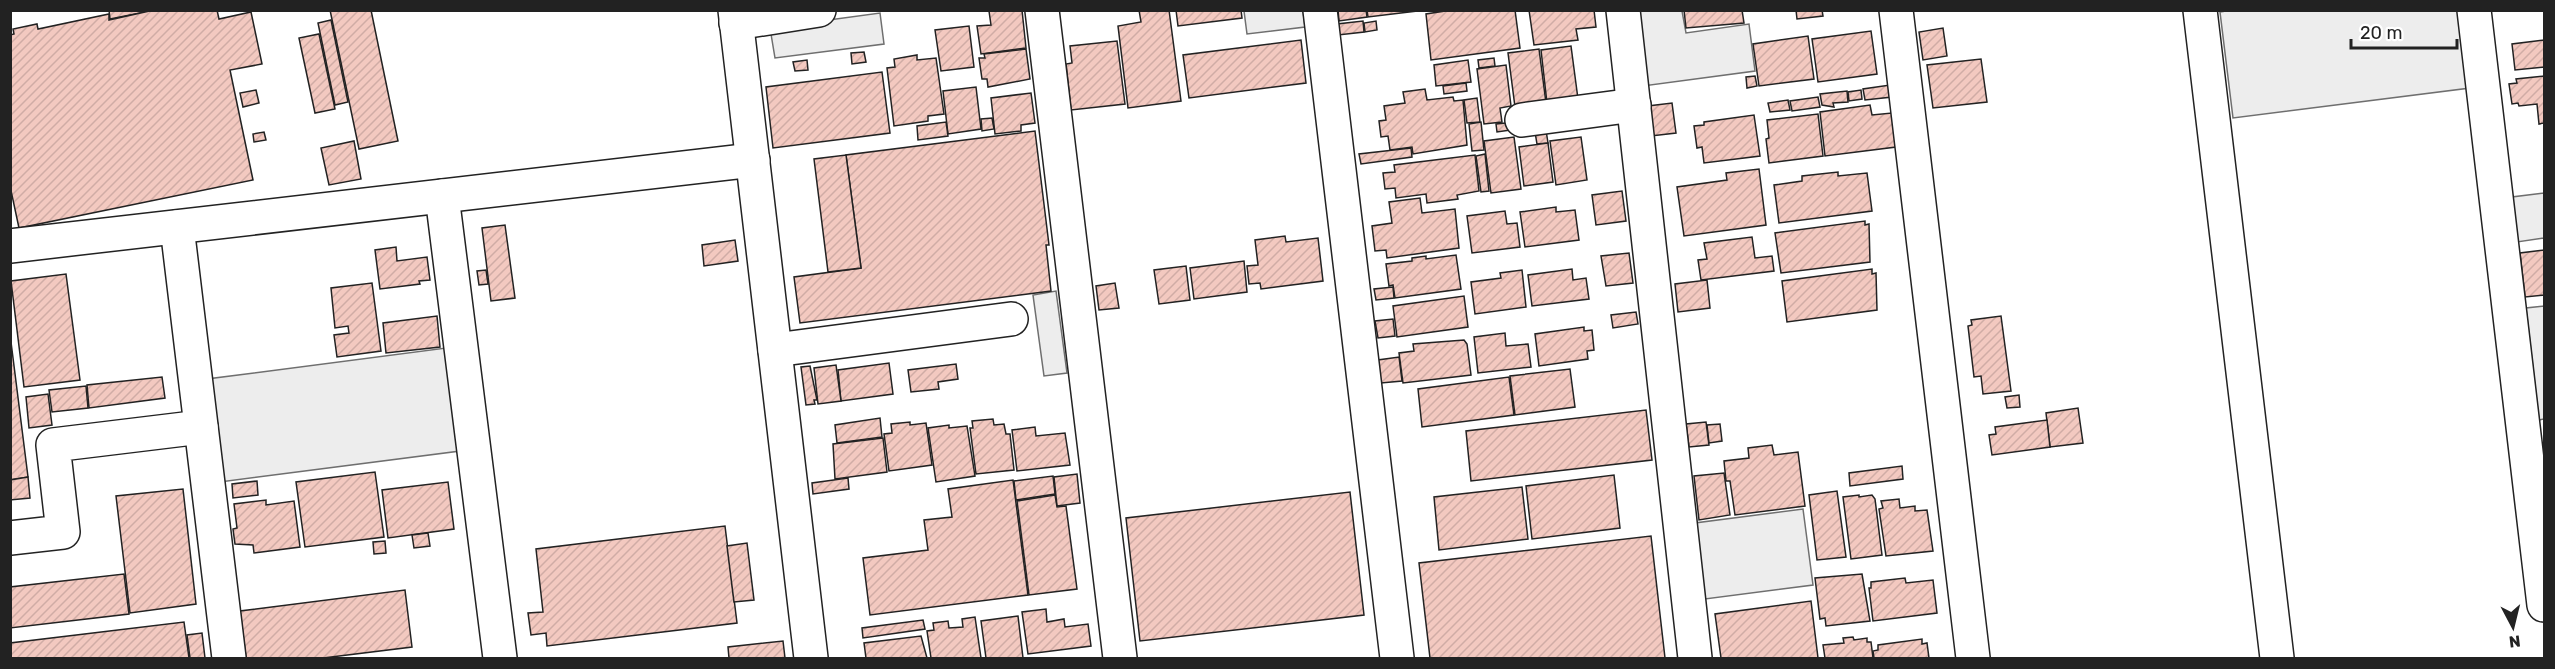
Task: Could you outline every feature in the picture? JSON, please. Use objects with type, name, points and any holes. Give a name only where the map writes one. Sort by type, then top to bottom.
[{"type":"street","points":[[811,658],[736,17],[819,10]]},
{"type":"street","points":[[1042,10],[1120,658]]},
{"type":"street","points":[[1320,10],[1397,658]]},
{"type":"street","points":[[1623,10],[1695,658]]},
{"type":"street","points":[[1896,10],[1973,658]]},
{"type":"street","points":[[2200,10],[2277,658]]},
{"type":"street","points":[[2474,10],[2544,605]]},
{"type":"street","points":[[1522,120],[1634,105]]},
{"type":"street","points":[[10,246],[753,160]]},
{"type":"street","points":[[442,196],[500,658]]},
{"type":"street","points":[[177,227],[229,658]]},
{"type":"street","points":[[775,350],[1011,319]]},
{"type":"street","points":[[10,538],[63,532],[53,445],[201,427]]},
{"type":"shaded area","points":[[2232,10],[2460,11],[2470,88],[2233,118],[2220,12]]},
{"type":"shaded area","points":[[1244,11],[1303,11],[1305,27],[1247,34]]},
{"type":"shaded area","points":[[1634,11],[1682,11],[1686,33],[1749,24],[1755,71],[1643,86]]},
{"type":"shaded area","points":[[880,13],[884,44],[775,58],[770,28]]},
{"type":"shaded area","points":[[2544,193],[2544,238],[2517,242],[2512,197]]},
{"type":"shaded area","points":[[1056,291],[1067,373],[1044,376],[1033,295]]},
{"type":"shaded area","points":[[2544,306],[2544,419],[2539,420],[2526,308]]},
{"type":"shaded area","points":[[446,348],[460,451],[220,482],[207,379]]},
{"type":"shaded area","points":[[1803,509],[1813,585],[1705,599],[1695,523]]},
{"type":"building","points":[[109,10],[145,10],[145,12],[110,19]]},
{"type":"building","points":[[154,10],[217,10],[219,19],[251,12],[262,64],[230,70],[253,180],[19,228],[10,186],[10,35],[14,34],[13,29],[37,24],[38,29],[109,14],[109,20]]},
{"type":"building","points":[[330,10],[371,10],[398,141],[359,149]]},
{"type":"building","points":[[1022,10],[1026,48],[981,54],[977,26],[991,25],[989,11]]},
{"type":"building","points":[[1139,10],[1169,10],[1181,101],[1128,108],[1118,26],[1141,22]]},
{"type":"building","points":[[1176,10],[1241,10],[1242,18],[1178,26]]},
{"type":"building","points":[[1338,10],[1366,10],[1367,17],[1339,21]]},
{"type":"building","points":[[1367,10],[1417,10],[1417,11],[1368,17]]},
{"type":"building","points":[[1452,10],[1515,10],[1520,48],[1431,60],[1426,14]]},
{"type":"building","points":[[1529,10],[1594,10],[1596,27],[1576,29],[1578,40],[1534,45]]},
{"type":"building","points":[[1684,10],[1742,10],[1744,23],[1686,28]]},
{"type":"building","points":[[1796,10],[1822,10],[1823,16],[1797,19]]},
{"type":"building","points":[[331,20],[348,102],[335,105],[318,23]]},
{"type":"building","points":[[1363,21],[1364,32],[1338,35],[1337,24]]},
{"type":"building","points":[[1376,21],[1377,30],[1365,32],[1364,23]]},
{"type":"building","points":[[969,26],[974,67],[941,71],[935,30]]},
{"type":"building","points":[[1943,28],[1947,56],[1923,60],[1919,32]]},
{"type":"building","points":[[1871,31],[1877,74],[1818,82],[1812,39]]},
{"type":"building","points":[[319,34],[335,109],[315,113],[299,38]]},
{"type":"building","points":[[1808,36],[1814,79],[1759,86],[1753,44]]},
{"type":"building","points":[[1301,40],[1306,83],[1189,98],[1183,55]]},
{"type":"building","points":[[2544,40],[2544,67],[2515,70],[2512,44]]},
{"type":"building","points":[[1117,41],[1125,104],[1071,110],[1066,64],[1072,63],[1070,46]]},
{"type":"building","points":[[1571,46],[1578,99],[1547,103],[1541,50]]},
{"type":"building","points":[[1026,49],[1030,79],[988,87],[987,79],[982,79],[979,58],[985,58],[984,54]]},
{"type":"building","points":[[1539,49],[1546,103],[1515,107],[1508,53]]},
{"type":"building","points":[[864,52],[866,62],[852,64],[851,53]]},
{"type":"building","points":[[917,55],[917,60],[936,58],[944,114],[928,116],[928,121],[894,126],[887,68],[895,67],[894,59]]},
{"type":"building","points":[[1494,58],[1495,66],[1479,68],[1478,60]]},
{"type":"building","points":[[1981,59],[1987,102],[1933,108],[1927,65]]},
{"type":"building","points":[[807,60],[808,70],[795,71],[793,62]]},
{"type":"building","points":[[1468,60],[1471,82],[1436,86],[1434,65]]},
{"type":"building","points":[[1506,65],[1511,106],[1500,108],[1502,122],[1484,124],[1477,69]]},
{"type":"building","points":[[882,72],[890,133],[773,148],[766,87]]},
{"type":"building","points":[[1755,76],[1757,86],[1747,88],[1746,77]]},
{"type":"building","points":[[2544,76],[2544,123],[2539,124],[2537,104],[2519,106],[2518,103],[2512,104],[2509,84],[2517,83],[2516,79]]},
{"type":"building","points":[[1466,83],[1467,91],[1444,94],[1443,86]]},
{"type":"building","points":[[1890,85],[1892,97],[1865,100],[1863,89]]},
{"type":"building","points":[[976,87],[981,129],[948,134],[943,91]]},
{"type":"building","points":[[1425,89],[1427,100],[1453,97],[1454,101],[1463,100],[1467,145],[1413,154],[1412,147],[1390,150],[1388,136],[1381,137],[1379,121],[1386,120],[1384,106],[1405,103],[1403,92]]},
{"type":"building","points":[[256,90],[259,103],[243,107],[240,93]]},
{"type":"building","points":[[1861,90],[1862,99],[1849,101],[1848,92]]},
{"type":"building","points":[[1847,91],[1848,102],[1833,103],[1834,107],[1822,105],[1820,94]]},
{"type":"building","points":[[1031,93],[1035,123],[1021,125],[1021,131],[995,134],[991,98]]},
{"type":"building","points":[[1818,97],[1820,107],[1792,111],[1790,101]]},
{"type":"building","points":[[1477,98],[1480,122],[1467,123],[1464,100]]},
{"type":"building","points":[[1788,100],[1790,110],[1770,112],[1768,103]]},
{"type":"building","points":[[1672,103],[1676,133],[1651,136],[1648,106]]},
{"type":"building","points":[[1870,105],[1872,115],[1892,113],[1896,147],[1825,156],[1820,112]]},
{"type":"building","points":[[1818,114],[1823,156],[1769,163],[1766,139],[1769,138],[1767,120]]},
{"type":"building","points":[[1754,115],[1760,156],[1704,163],[1702,147],[1697,148],[1694,126],[1704,125],[1704,122]]},
{"type":"building","points":[[992,118],[994,129],[982,131],[981,119]]},
{"type":"building","points":[[946,122],[948,136],[918,140],[917,126]]},
{"type":"building","points":[[1481,122],[1484,150],[1472,151],[1469,124]]},
{"type":"building","points":[[1516,122],[1517,129],[1497,132],[1496,124]]},
{"type":"building","points":[[1546,130],[1548,143],[1537,144],[1535,132]]},
{"type":"building","points":[[1035,131],[1049,245],[1046,245],[1051,291],[800,323],[794,277],[861,268],[846,155]]},
{"type":"building","points":[[264,132],[266,140],[254,142],[253,134]]},
{"type":"building","points":[[1514,137],[1521,189],[1491,193],[1484,141]]},
{"type":"building","points":[[1581,137],[1587,180],[1556,185],[1550,141]]},
{"type":"building","points":[[354,141],[361,179],[329,185],[321,148]]},
{"type":"building","points":[[1548,143],[1553,182],[1524,186],[1519,147]]},
{"type":"building","points":[[1411,148],[1412,157],[1361,164],[1359,154]]},
{"type":"building","points":[[1485,154],[1489,191],[1481,192],[1476,156]]},
{"type":"building","points":[[846,155],[861,268],[828,272],[814,159]]},
{"type":"building","points":[[1475,155],[1479,191],[1457,195],[1458,199],[1427,203],[1426,194],[1396,198],[1395,188],[1385,189],[1383,173],[1395,172],[1394,165]]},
{"type":"building","points":[[1759,169],[1766,225],[1684,236],[1677,187],[1727,180],[1726,173]]},
{"type":"building","points":[[1838,172],[1838,176],[1867,173],[1872,211],[1779,223],[1774,185],[1802,181],[1802,176]]},
{"type":"building","points":[[1622,191],[1626,221],[1596,225],[1592,195]]},
{"type":"building","points":[[1420,198],[1422,213],[1455,209],[1459,248],[1387,258],[1386,250],[1375,251],[1372,226],[1392,223],[1389,202]]},
{"type":"building","points":[[1556,207],[1556,212],[1575,210],[1579,240],[1525,247],[1520,212]]},
{"type":"building","points":[[1505,211],[1507,224],[1517,223],[1520,247],[1472,253],[1467,216]]},
{"type":"building","points":[[1865,221],[1865,225],[1869,224],[1870,262],[1781,273],[1775,233]]},
{"type":"building","points":[[505,225],[515,298],[491,301],[482,228]]},
{"type":"building","points":[[1285,236],[1286,242],[1318,238],[1323,281],[1261,289],[1260,283],[1249,284],[1247,266],[1258,265],[1255,240]]},
{"type":"building","points":[[1752,237],[1755,258],[1772,256],[1774,271],[1701,280],[1698,260],[1707,259],[1704,243]]},
{"type":"building","points":[[735,240],[738,261],[704,266],[702,245]]},
{"type":"building","points":[[396,247],[397,261],[427,257],[430,280],[419,281],[420,284],[380,289],[375,250]]},
{"type":"building","points":[[2544,250],[2544,295],[2525,297],[2520,253]]},
{"type":"building","points":[[1629,253],[1633,283],[1606,286],[1601,256]]},
{"type":"building","points":[[1456,255],[1461,289],[1395,298],[1393,285],[1389,286],[1386,264],[1412,261],[1412,258],[1426,256],[1426,259]]},
{"type":"building","points":[[1244,261],[1247,292],[1194,299],[1190,268]]},
{"type":"building","points":[[1186,266],[1190,300],[1159,304],[1154,270]]},
{"type":"building","points":[[1572,269],[1573,280],[1586,278],[1589,299],[1532,306],[1528,275]]},
{"type":"building","points":[[1872,269],[1872,274],[1876,273],[1877,310],[1787,322],[1782,281]]},
{"type":"building","points":[[486,270],[488,284],[479,285],[477,271]]},
{"type":"building","points":[[1522,270],[1526,307],[1475,314],[1471,282],[1501,278],[1500,273]]},
{"type":"building","points":[[66,274],[80,380],[24,387],[11,281]]},
{"type":"building","points":[[1707,280],[1710,308],[1678,312],[1675,284]]},
{"type":"building","points":[[372,283],[381,351],[337,357],[334,335],[349,333],[348,326],[335,328],[331,288]]},
{"type":"building","points":[[1115,283],[1119,308],[1099,310],[1096,286]]},
{"type":"building","points":[[1393,287],[1394,298],[1376,300],[1374,289]]},
{"type":"building","points":[[1464,296],[1468,327],[1397,337],[1393,306]]},
{"type":"building","points":[[1636,312],[1638,324],[1613,328],[1611,315]]},
{"type":"building","points":[[437,316],[440,347],[386,353],[383,323]]},
{"type":"building","points":[[2001,316],[2011,391],[1983,394],[1981,376],[1974,377],[1968,326],[1972,325],[1971,320]]},
{"type":"building","points":[[1393,319],[1395,336],[1378,338],[1375,321]]},
{"type":"building","points":[[1584,327],[1584,331],[1592,330],[1594,350],[1587,351],[1588,359],[1539,366],[1535,334]]},
{"type":"building","points":[[1505,333],[1506,346],[1528,344],[1531,367],[1478,373],[1474,337]]},
{"type":"building","points":[[10,334],[28,477],[10,480]]},
{"type":"building","points":[[1464,340],[1467,344],[1471,375],[1403,383],[1399,353],[1414,351],[1413,344]]},
{"type":"building","points":[[1399,357],[1402,381],[1381,383],[1378,360]]},
{"type":"building","points":[[889,363],[893,394],[841,401],[838,370]]},
{"type":"building","points":[[956,364],[958,379],[938,382],[939,389],[911,392],[908,370]]},
{"type":"building","points":[[836,365],[841,401],[818,404],[814,368]]},
{"type":"building","points":[[810,366],[817,400],[814,400],[815,404],[806,405],[801,367]]},
{"type":"building","points":[[1570,369],[1575,407],[1515,415],[1510,376]]},
{"type":"building","points":[[162,377],[165,398],[89,408],[87,385]]},
{"type":"building","points":[[1509,377],[1514,415],[1422,427],[1418,389]]},
{"type":"building","points":[[86,386],[88,408],[52,412],[49,390]]},
{"type":"building","points":[[48,394],[52,425],[29,428],[26,397]]},
{"type":"building","points":[[2019,395],[2020,407],[2007,408],[2005,397]]},
{"type":"building","points":[[2078,408],[2083,443],[2050,447],[2046,413]]},
{"type":"building","points":[[1646,410],[1652,460],[1471,481],[1466,431]]},
{"type":"building","points":[[880,418],[882,437],[837,443],[835,425]]},
{"type":"building","points":[[993,419],[994,425],[1004,424],[1006,434],[1010,434],[1014,470],[976,474],[970,428],[973,428],[972,421]]},
{"type":"building","points":[[2047,420],[2050,447],[1992,455],[1989,435],[1996,434],[1995,427]]},
{"type":"building","points":[[910,422],[910,425],[926,423],[932,465],[889,471],[884,434],[892,433],[891,424]]},
{"type":"building","points":[[1706,422],[1709,445],[1689,447],[1686,424]]},
{"type":"building","points":[[1720,424],[1722,441],[1709,443],[1707,425]]},
{"type":"building","points":[[949,425],[949,428],[967,426],[975,476],[936,482],[928,428]]},
{"type":"building","points":[[1035,427],[1036,436],[1065,433],[1070,465],[1017,471],[1012,430]]},
{"type":"building","points":[[883,438],[887,472],[835,479],[833,444]]},
{"type":"building","points":[[1772,445],[1774,455],[1798,452],[1805,506],[1735,515],[1730,481],[1726,481],[1724,461],[1749,458],[1748,448]]},
{"type":"building","points":[[1902,466],[1903,479],[1850,486],[1849,473]]},
{"type":"building","points":[[375,472],[384,537],[305,547],[296,482]]},
{"type":"building","points":[[1724,473],[1730,515],[1699,520],[1694,476]]},
{"type":"building","points":[[1077,474],[1080,503],[1057,506],[1054,477]]},
{"type":"building","points":[[1614,475],[1620,528],[1532,539],[1526,486]]},
{"type":"building","points":[[1053,476],[1055,494],[1016,500],[1014,481]]},
{"type":"building","points":[[28,477],[30,498],[10,500],[10,480]]},
{"type":"building","points":[[848,478],[849,489],[813,494],[812,483]]},
{"type":"building","points":[[1013,480],[1028,595],[870,615],[863,558],[928,550],[924,520],[952,517],[948,489]]},
{"type":"building","points":[[257,481],[258,495],[233,498],[232,484]]},
{"type":"building","points":[[448,482],[454,529],[388,538],[382,490]]},
{"type":"building","points":[[1522,487],[1528,539],[1439,550],[1434,497]]},
{"type":"building","points":[[183,489],[196,604],[130,613],[116,496]]},
{"type":"building","points":[[1837,491],[1846,557],[1817,560],[1809,495]]},
{"type":"building","points":[[1350,492],[1364,615],[1140,641],[1126,518]]},
{"type":"building","points":[[1055,495],[1057,507],[1066,506],[1077,589],[1029,595],[1017,501]]},
{"type":"building","points":[[1859,495],[1859,497],[1872,495],[1875,499],[1882,555],[1851,559],[1843,497]]},
{"type":"building","points":[[1899,499],[1900,508],[1915,506],[1915,511],[1927,510],[1933,551],[1886,556],[1879,509],[1883,508],[1881,501]]},
{"type":"building","points":[[266,500],[266,505],[294,501],[300,547],[254,553],[253,545],[235,544],[233,529],[237,528],[234,504]]},
{"type":"building","points":[[725,526],[737,623],[547,646],[546,633],[531,635],[528,613],[543,612],[536,549]]},
{"type":"building","points":[[428,533],[430,546],[414,548],[412,535]]},
{"type":"building","points":[[1651,536],[1665,658],[1430,658],[1419,563]]},
{"type":"building","points":[[385,541],[386,553],[374,554],[373,542]]},
{"type":"building","points":[[747,543],[754,600],[734,602],[727,546]]},
{"type":"building","points":[[124,574],[129,614],[10,628],[10,587]]},
{"type":"building","points":[[1862,574],[1870,621],[1826,626],[1825,618],[1820,619],[1815,578]]},
{"type":"building","points":[[1905,578],[1906,583],[1933,580],[1937,613],[1873,621],[1869,588],[1871,588],[1871,582]]},
{"type":"building","points":[[405,590],[412,647],[323,658],[246,658],[240,611]]},
{"type":"building","points":[[1811,601],[1818,658],[1721,658],[1715,614]]},
{"type":"building","points":[[1046,609],[1047,622],[1064,619],[1065,627],[1088,624],[1091,646],[1028,654],[1022,612]]},
{"type":"building","points":[[1018,616],[1023,658],[986,658],[981,621]]},
{"type":"building","points":[[975,617],[981,658],[931,658],[927,631],[934,630],[933,623],[948,621],[949,628],[963,627],[962,619]]},
{"type":"building","points":[[923,620],[925,629],[863,638],[862,628]]},
{"type":"building","points":[[184,622],[189,658],[10,658],[10,643]]},
{"type":"building","points":[[202,633],[205,658],[190,658],[187,635]]},
{"type":"building","points":[[921,636],[927,658],[866,658],[864,643]]},
{"type":"building","points":[[1853,637],[1854,640],[1867,638],[1867,642],[1871,642],[1873,658],[1825,658],[1823,645],[1844,643],[1843,638]]},
{"type":"building","points":[[1922,639],[1922,644],[1927,643],[1929,658],[1874,658],[1873,651],[1878,650],[1878,645]]},
{"type":"building","points":[[783,641],[785,658],[729,658],[728,647]]}]
